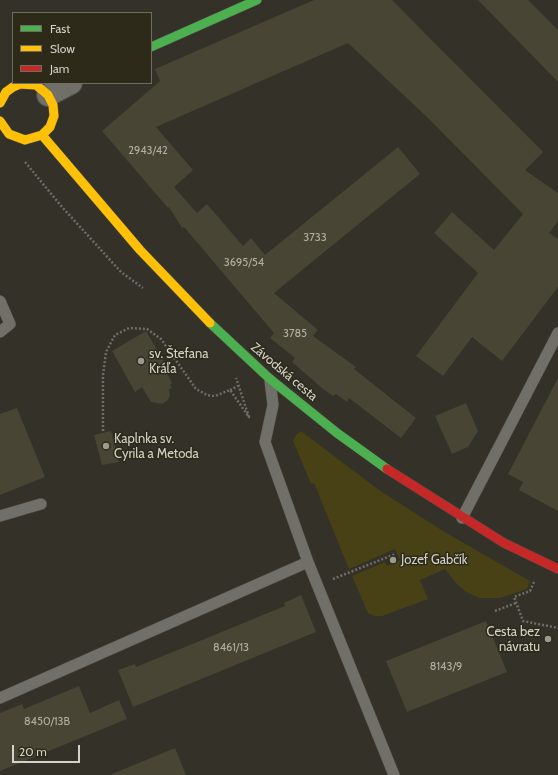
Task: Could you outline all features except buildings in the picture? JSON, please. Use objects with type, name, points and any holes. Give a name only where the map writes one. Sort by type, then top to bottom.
[{"type":"street","points":[[152,47],[257,0]]},
{"type":"street","points":[[0,84],[6,92]]},
{"type":"street","points":[[0,103],[6,92],[20,84],[28,84],[36,86],[48,94],[53,105],[54,116],[50,127],[42,135],[34,139],[25,140],[9,134],[0,121]]},
{"type":"street","points":[[48,94],[69,84]]},
{"type":"street","name":"Závodská cesta","points":[[42,135],[144,255],[200,313],[270,379],[337,433],[393,473],[462,518],[504,543],[558,569]]},
{"type":"lane","points":[[0,301],[10,324],[0,332]]},
{"type":"lane","points":[[462,518],[558,333]]},
{"type":"lane","points":[[270,379],[273,405],[265,442],[308,562],[394,775]]},
{"type":"lane","points":[[0,516],[41,504]]},
{"type":"lane","points":[[0,698],[308,562]]},
{"type":"path","points":[[103,431],[103,374],[106,352],[115,336],[129,328],[147,329],[161,339],[196,389],[207,395],[215,396],[238,386]]},
{"type":"path","points":[[230,390],[249,417],[235,374]]},
{"type":"path","points":[[318,586],[395,554]]},
{"type":"path","points":[[535,580],[530,591],[514,598],[523,621],[558,628]]},
{"type":"path","points":[[495,611],[516,603]]},
{"type":"shaded area","points":[[301,431],[379,490],[443,531],[530,581],[527,589],[500,598],[479,598],[466,592],[456,583],[445,569],[420,580],[428,599],[382,616],[374,616],[368,613],[352,576],[385,562],[387,566],[400,560],[395,549],[349,569],[314,483],[311,484],[293,441],[296,435]]},
{"type":"traffic: fast","points":[[152,47],[257,0]]},
{"type":"traffic: fast","points":[[210,323],[270,379],[337,433],[387,469]]},
{"type":"traffic: slow","points":[[0,103],[6,92],[13,87],[20,84],[36,85],[48,95],[53,105],[54,116],[50,127],[42,135],[25,140],[9,134],[0,121]]},
{"type":"traffic: slow","points":[[42,135],[140,250],[210,323]]},
{"type":"traffic: jam","points":[[387,469],[504,543],[558,569]]},
{"type":"place","name":"sv. Štefana Kráľa","points":[[141,361]]},
{"type":"place","name":"Kaplnka sv. Cyrila a Metoda","points":[[106,446]]},
{"type":"place","name":"Jozef Gabčík","points":[[393,560]]},
{"type":"place","name":"Cesta bez návratu","points":[[548,639]]}]
